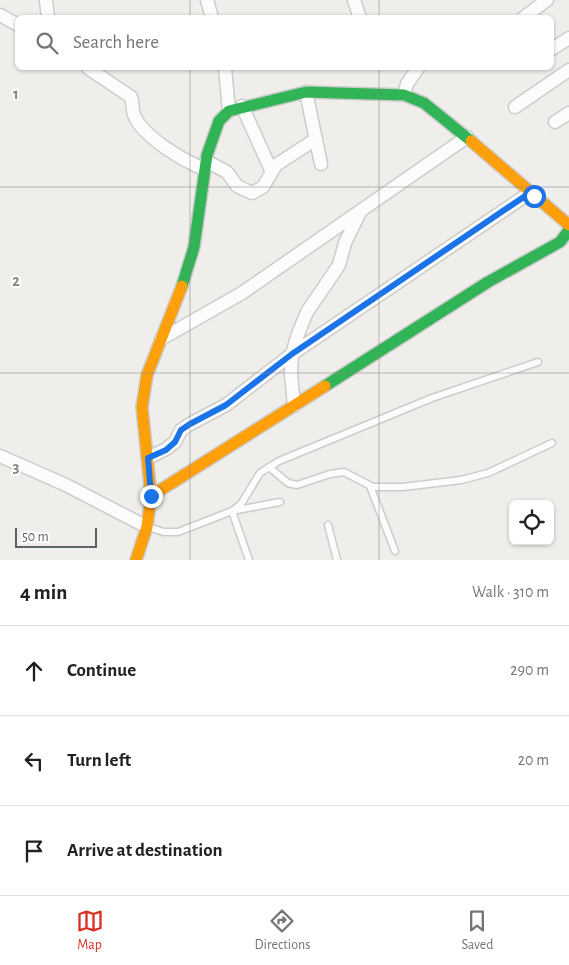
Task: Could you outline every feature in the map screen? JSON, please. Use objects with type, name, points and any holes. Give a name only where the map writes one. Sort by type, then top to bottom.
[{"type":"street","points":[[46,0],[48,15]]},
{"type":"street","points":[[208,0],[211,15]]},
{"type":"street","points":[[354,0],[359,15]]},
{"type":"street","points":[[527,15],[547,0]]},
{"type":"street","points":[[0,15],[15,23]]},
{"type":"street","points":[[554,48],[569,38]]},
{"type":"street","points":[[91,70],[131,97],[134,104],[132,111],[136,120],[172,153],[226,172],[237,186],[252,193],[263,187],[276,164],[316,139]]},
{"type":"street","points":[[225,70],[229,111]]},
{"type":"street","points":[[404,95],[407,84],[417,70]]},
{"type":"street","points":[[515,108],[569,70]]},
{"type":"street","points":[[136,560],[147,527],[151,496],[142,407],[147,374],[188,267],[194,247],[205,165],[219,121],[229,111],[242,106],[306,92],[326,91],[404,95],[424,103],[467,137],[569,225]]},
{"type":"street","points":[[306,92],[321,164]]},
{"type":"street","points":[[242,106],[271,170]]},
{"type":"street","points":[[555,122],[569,113]]},
{"type":"street","points":[[161,339],[242,293],[467,137]]},
{"type":"street","points":[[148,458],[166,450],[175,442],[181,430],[226,405],[292,354],[531,192]]},
{"type":"street","points":[[294,406],[291,374],[292,354],[307,312],[339,265],[345,243],[360,212]]},
{"type":"street","points":[[151,496],[488,282],[560,242],[569,230]]},
{"type":"street","points":[[0,456],[66,485],[147,527]]},
{"type":"lane","points":[[232,511],[241,504],[256,477],[279,460],[374,421],[538,362]]},
{"type":"lane","points":[[268,467],[288,483],[297,485],[330,474],[344,472],[370,486],[403,487],[461,480],[488,472],[552,444]]},
{"type":"lane","points":[[370,486],[395,551]]},
{"type":"lane","points":[[147,527],[164,532],[178,532],[232,511],[280,502]]},
{"type":"lane","points":[[232,511],[249,560]]},
{"type":"lane","points":[[328,525],[337,560]]},
{"type":"traffic: fast","points":[[182,286],[194,247],[207,155],[219,121],[229,111],[306,92],[404,95],[424,103],[471,141]]},
{"type":"traffic: fast","points":[[325,386],[488,282],[560,242],[569,230]]},
{"type":"traffic: slow","points":[[471,141],[569,225]]},
{"type":"traffic: slow","points":[[136,560],[147,527],[151,496],[142,407],[147,375],[182,286]]},
{"type":"traffic: slow","points":[[151,496],[325,386]]},
{"type":"route","points":[[151,496],[148,458],[166,450],[175,442],[181,430],[226,405],[292,354],[394,287],[531,192],[534,196]]}]
